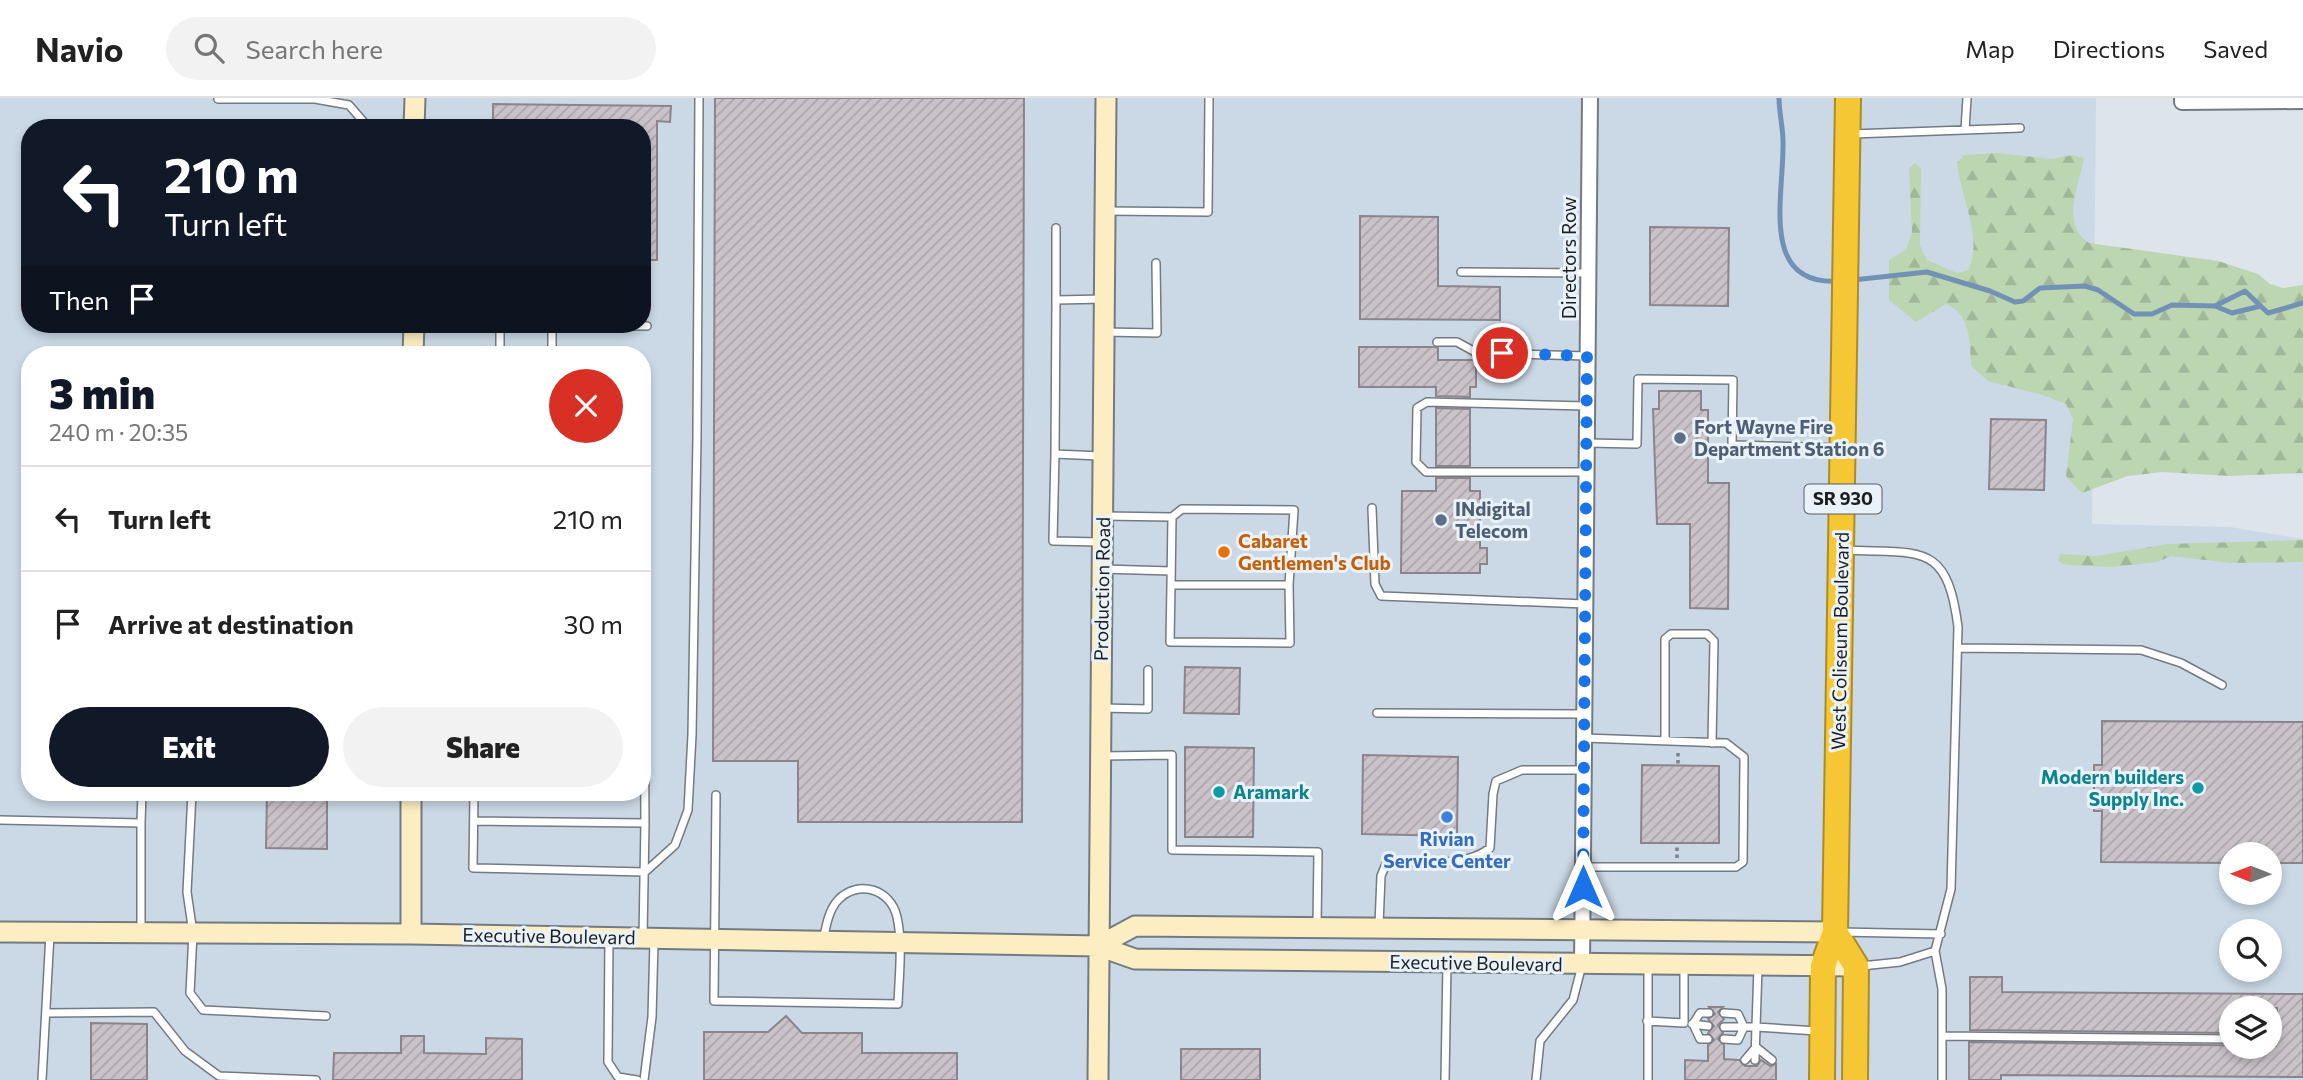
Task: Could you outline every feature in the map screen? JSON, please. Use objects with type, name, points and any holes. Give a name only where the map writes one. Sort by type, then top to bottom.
[{"type":"highway","name":"West Coliseum Boulevard","points":[[1822,1080],[1823,966],[1835,932],[1848,255],[1848,98]]},
{"type":"highway","points":[[1835,932],[1856,966],[1855,1080]]},
{"type":"main road","points":[[414,119],[415,98]]},
{"type":"main road","name":"Production Road","points":[[1098,1080],[1106,98]]},
{"type":"main road","points":[[411,801],[411,934]]},
{"type":"main road","name":"Executive Boulevard","points":[[1098,946],[1135,926],[1835,932]]},
{"type":"main road","name":"Executive Boulevard","points":[[0,932],[411,934],[1098,946],[1135,959],[1856,966]]},
{"type":"street","name":"Directors Row","points":[[1582,965],[1590,98]]},
{"type":"street","points":[[2182,100],[2303,101]]},
{"type":"lane","points":[[474,801],[473,868],[645,872],[675,845],[688,810],[696,491],[699,98]]},
{"type":"lane","points":[[1105,212],[1208,212],[1209,98]]},
{"type":"lane","points":[[1965,130],[1967,98]]},
{"type":"lane","points":[[218,99],[315,99],[349,105],[361,119]]},
{"type":"lane","points":[[1848,134],[2020,128]]},
{"type":"lane","points":[[1056,228],[1053,541],[1102,542]]},
{"type":"lane","points":[[1104,332],[1157,333],[1156,263]]},
{"type":"lane","points":[[1461,272],[1588,273]]},
{"type":"lane","points":[[1056,300],[1104,299]]},
{"type":"lane","points":[[1437,342],[1457,342],[1477,353],[1587,356]]},
{"type":"lane","points":[[1587,443],[1637,444],[1638,379],[1733,380],[1732,445],[1844,448]]},
{"type":"lane","points":[[1587,405],[1427,402],[1417,408],[1416,462],[1426,472],[1587,472]]},
{"type":"lane","points":[[1055,454],[1103,456]]},
{"type":"lane","points":[[1372,508],[1375,584],[1381,596],[1585,604]]},
{"type":"lane","points":[[1102,516],[1172,517],[1182,509],[1294,510],[1290,643],[1170,642],[1172,517]]},
{"type":"lane","points":[[1842,550],[1906,553],[1929,558],[1945,572],[1954,595],[1958,648],[1951,889],[1935,951],[1942,989],[1942,1080]]},
{"type":"lane","points":[[1102,569],[1171,570]]},
{"type":"lane","points":[[1171,585],[1290,585]]},
{"type":"lane","points":[[1665,741],[1665,639],[1671,634],[1707,634],[1714,640],[1712,743]]},
{"type":"lane","points":[[1958,648],[2141,650],[2181,663],[2222,685]]},
{"type":"lane","points":[[1100,708],[1148,709],[1148,670]]},
{"type":"lane","points":[[1377,713],[1584,714]]},
{"type":"lane","points":[[1583,867],[1736,867],[1744,862],[1744,757],[1726,743],[1584,738]]},
{"type":"lane","points":[[1100,756],[1172,755],[1172,850],[1318,852],[1317,927]]},
{"type":"lane","points":[[1379,927],[1381,876],[1386,864],[1394,861],[1457,861],[1480,857],[1490,848],[1496,781],[1522,770],[1584,770]]},
{"type":"lane","points":[[716,795],[714,1001],[898,1004],[900,943],[897,915],[888,898],[879,891],[863,888],[848,891],[836,901],[828,917],[823,941]]},
{"type":"lane","points":[[141,932],[142,801]]},
{"type":"lane","points":[[192,801],[187,892],[193,933],[190,993],[203,1010],[326,1016]]},
{"type":"lane","points":[[644,1080],[652,1017],[645,801]]},
{"type":"lane","points":[[0,820],[141,823]]},
{"type":"lane","points":[[474,821],[645,823]]},
{"type":"lane","points":[[43,1080],[50,932]]},
{"type":"lane","points":[[1835,932],[1941,934]]},
{"type":"lane","points":[[609,938],[607,1062],[618,1077],[637,1080]]},
{"type":"lane","points":[[1856,966],[1900,962],[1935,951]]},
{"type":"lane","points":[[1446,1080],[1447,963]]},
{"type":"lane","points":[[1536,1080],[1540,1041],[1573,1000],[1582,965]]},
{"type":"lane","points":[[1648,965],[1648,1080]]},
{"type":"lane","points":[[1684,965],[1688,1023],[1700,1039],[1708,1039]]},
{"type":"lane","points":[[1755,1060],[1758,965]]},
{"type":"lane","points":[[47,1013],[154,1012],[185,1051],[219,1076],[316,1080]]},
{"type":"lane","points":[[1688,1023],[1700,1013],[1709,1013]]},
{"type":"lane","points":[[1724,1013],[1738,1014],[1744,1027],[1738,1040],[1724,1040]]},
{"type":"lane","points":[[1647,1021],[1708,1026]]},
{"type":"lane","points":[[1724,1027],[1821,1031]]},
{"type":"lane","points":[[1943,1036],[2219,1039]]},
{"type":"lane","points":[[1745,1060],[1756,1047]]},
{"type":"lane","points":[[1756,1047],[1772,1060]]},
{"type":"shaded area","points":[[0,98],[2096,98],[2092,524],[2230,527],[2303,539],[2303,1080],[0,1080]]},
{"type":"green space","points":[[1998,153],[2052,159],[2072,155],[2084,158],[2073,215],[2080,235],[2089,243],[2218,261],[2258,274],[2270,284],[2283,288],[2303,285],[2303,473],[2230,476],[2162,472],[2128,476],[2082,493],[2066,476],[2073,419],[2066,404],[2043,395],[1988,381],[1971,366],[1965,322],[1946,304],[1916,322],[1889,300],[1889,260],[1906,250],[1912,232],[1909,168],[1915,163],[1921,169],[1920,245],[1927,260],[1957,273],[1968,270],[1973,245],[1970,217],[1957,163],[1964,155]]},
{"type":"green space","points":[[2303,540],[2303,562],[2231,563],[2171,556],[2157,562],[2112,567],[2066,565],[2058,561],[2060,554],[2097,556],[2168,544]]},
{"type":"building","points":[[715,98],[1024,98],[1022,822],[798,822],[798,761],[713,761]]},
{"type":"building","points":[[493,104],[671,106],[670,122],[657,121],[657,260],[651,260],[651,119],[493,119]]},
{"type":"building","points":[[1360,216],[1438,217],[1438,286],[1500,287],[1500,320],[1360,319]]},
{"type":"building","points":[[1650,227],[1729,228],[1728,306],[1650,305]]},
{"type":"building","points":[[1359,347],[1434,347],[1438,348],[1438,360],[1476,360],[1476,387],[1470,387],[1470,397],[1436,396],[1436,387],[1359,387]]},
{"type":"building","points":[[1659,391],[1701,391],[1701,410],[1708,410],[1708,483],[1729,483],[1728,609],[1690,608],[1690,524],[1657,524],[1653,409],[1659,409]]},
{"type":"building","points":[[1436,408],[1470,409],[1470,466],[1436,466]]},
{"type":"building","points":[[1991,419],[2046,420],[2044,490],[1989,489]]},
{"type":"building","name":"INdigital Telecom","points":[[1436,478],[1470,478],[1470,491],[1480,491],[1480,548],[1487,548],[1487,564],[1480,564],[1480,573],[1401,573],[1402,491],[1436,491]]},
{"type":"building","points":[[1185,667],[1240,668],[1239,714],[1184,713]]},
{"type":"building","name":"Modern builders Supply Inc.","points":[[2102,721],[2303,722],[2303,863],[2282,863],[2282,842],[2219,842],[2219,863],[2101,862],[2102,811],[2094,811],[2094,765],[2102,765]]},
{"type":"building","name":"Aramark","points":[[1185,747],[1254,748],[1253,837],[1185,837]]},
{"type":"building","points":[[1363,755],[1458,757],[1457,836],[1362,834]]},
{"type":"building","points":[[1642,765],[1719,766],[1719,843],[1641,843]]},
{"type":"building","points":[[267,801],[327,801],[327,849],[266,848]]},
{"type":"building","points":[[1970,977],[2002,977],[2002,992],[2303,994],[2303,1077],[2001,1075],[2001,1080],[1969,1080],[1969,1042],[2219,1045],[2219,1059],[2282,1059],[2282,996],[2219,996],[2219,1033],[1970,1030]]},
{"type":"building","points":[[1709,1007],[1723,1007],[1718,1012],[1724,1019],[1718,1025],[1723,1033],[1718,1039],[1724,1045],[1724,1059],[1739,1060],[1745,1066],[1757,1066],[1761,1060],[1770,1066],[1776,1064],[1776,1080],[1685,1080],[1685,1060],[1708,1061],[1708,1045],[1714,1040],[1708,1033],[1714,1026],[1708,1019],[1715,1014]]},
{"type":"building","points":[[786,1016],[802,1033],[862,1033],[862,1053],[957,1053],[957,1080],[704,1080],[704,1032],[768,1032]]},
{"type":"building","points":[[91,1023],[147,1024],[147,1080],[91,1080]]},
{"type":"building","points":[[401,1036],[424,1036],[424,1053],[486,1054],[486,1038],[522,1039],[522,1080],[333,1080],[334,1053],[401,1053]]},
{"type":"building","points":[[1181,1049],[1260,1049],[1260,1080],[1181,1080]]},
{"type":"waterway","points":[[1779,98],[1783,141],[1780,214],[1787,255],[1797,270],[1815,279],[1840,281]]},
{"type":"waterway","points":[[1853,280],[1927,272],[1990,291],[2015,302],[2023,301],[2040,288],[2085,286],[2098,290],[2134,314],[2152,314],[2172,305],[2215,306],[2245,291],[2268,313],[2303,303]]},
{"type":"waterway","points":[[2215,306],[2232,313],[2261,306]]},
{"type":"place","name":"Fort Wayne Fire Department Station 6","points":[[1680,438]]},
{"type":"place","name":"INdigital Telecom","points":[[1441,520]]},
{"type":"place","name":"Cabaret Gentlemen's Club","points":[[1224,552]]},
{"type":"place","name":"Modern builders Supply Inc.","points":[[2198,788]]},
{"type":"place","name":"Aramark","points":[[1219,792]]},
{"type":"place","name":"Rivian Service Center","points":[[1447,817]]},
{"type":"route","points":[[1502,353],[1587,356],[1583,887]]}]
